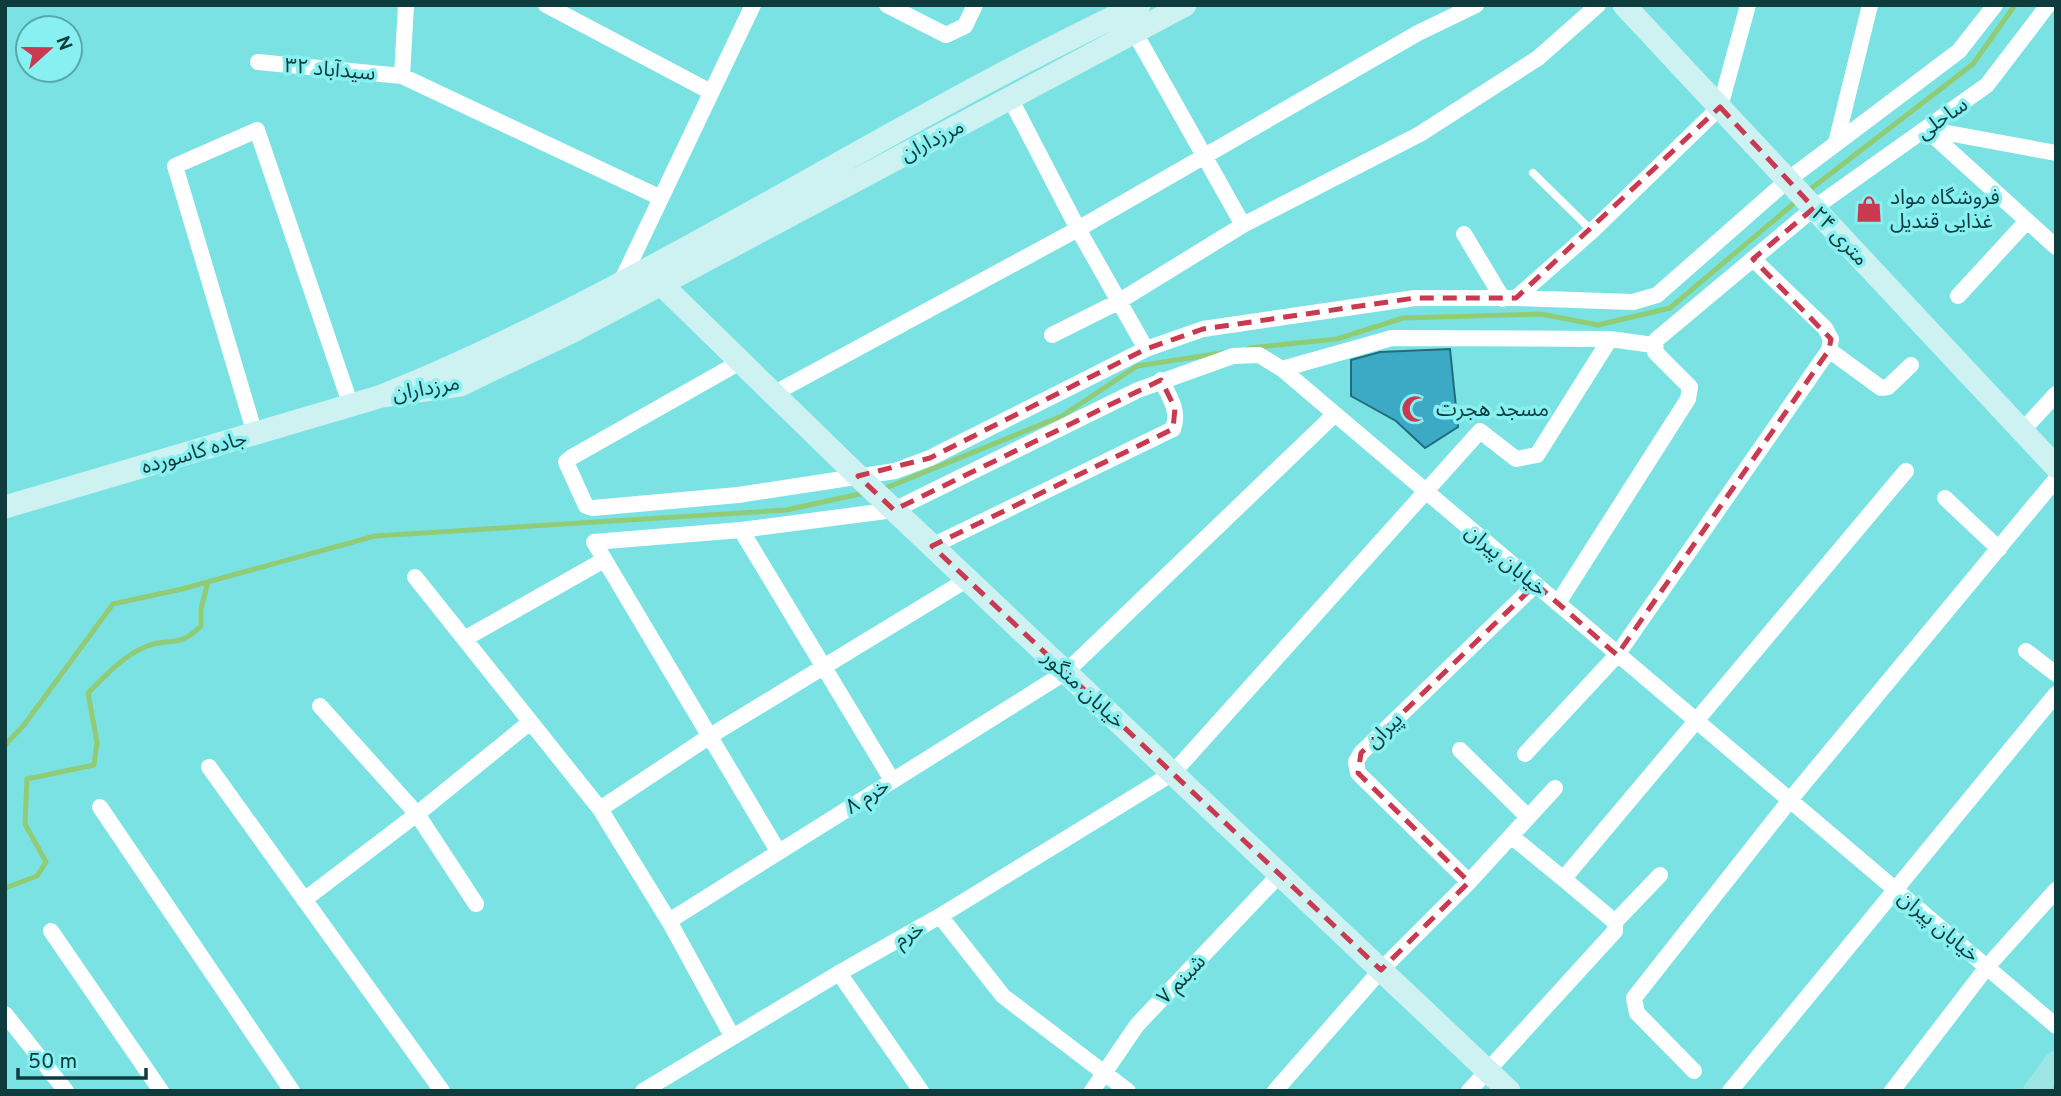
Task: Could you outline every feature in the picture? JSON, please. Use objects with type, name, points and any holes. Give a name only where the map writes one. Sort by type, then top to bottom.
[{"type":"main road","points":[[2035,1091],[2056,1063]]},
{"type":"street","points":[[402,76],[407,5]]},
{"type":"street","points":[[546,5],[709,91]]},
{"type":"street","points":[[621,282],[709,91],[753,5]]},
{"type":"street","points":[[887,5],[946,34],[965,26],[975,5]]},
{"type":"street","name":"مرزداران","points":[[382,396],[496,348],[799,187],[1041,51],[1139,5]]},
{"type":"street","name":"مرزداران","points":[[382,396],[460,385],[571,332],[1185,5]]},
{"type":"street","points":[[773,394],[1078,229],[1418,33],[1476,5]]},
{"type":"street","points":[[1052,335],[1118,302],[1243,225],[1420,134],[1538,58],[1598,5]]},
{"type":"street","name":"۲۴ متری","points":[[1624,5],[2056,467]]},
{"type":"street","points":[[1464,234],[1509,298],[1592,231],[1720,107],[1748,5]]},
{"type":"street","points":[[1836,143],[1870,5]]},
{"type":"street","name":"ساحلی","points":[[740,362],[572,457],[566,463],[568,471],[586,506],[593,508],[738,495],[895,471],[930,458],[1146,349],[1182,335],[1225,324],[1312,315],[1415,298],[1633,302],[1657,295],[1789,179],[1959,51],[1995,5]]},
{"type":"street","name":"ساحلی","points":[[1653,345],[1814,208],[1987,85],[2048,5]]},
{"type":"street","points":[[1135,33],[1243,225]]},
{"type":"street","name":"سیدآباد ۳۲","points":[[258,62],[402,76],[661,198]]},
{"type":"street","points":[[1011,100],[1078,229],[1146,349]]},
{"type":"street","points":[[1926,129],[2056,153]]},
{"type":"street","points":[[1926,129],[2056,247]]},
{"type":"street","points":[[256,434],[175,166],[257,130],[351,405]]},
{"type":"street","points":[[1958,296],[2027,221]]},
{"type":"street","points":[[1525,754],[1617,655],[1829,350],[1831,339],[1825,328],[1753,259]]},
{"type":"street","name":"خیابان منگور","points":[[662,285],[858,476],[1509,1091]]},
{"type":"street","points":[[1282,369],[1392,338],[1610,339],[1653,345],[1655,352],[1686,380],[1690,387],[1688,399],[1558,603]]},
{"type":"street","name":"خرم","points":[[643,1091],[732,1036],[940,916],[1173,773],[1480,431],[1516,459],[1537,455],[1610,339]]},
{"type":"street","points":[[1829,350],[1881,388],[1888,387],[1912,365]]},
{"type":"street","name":"خیابان پیران","points":[[604,560],[594,542],[741,530],[894,510],[1161,380],[1248,354],[1259,355],[1282,369],[2056,1026]]},
{"type":"street","points":[[932,545],[1173,429],[1177,419],[1175,408],[1161,380]]},
{"type":"street","points":[[2022,431],[2056,394]]},
{"type":"street","name":"جاده کاسورده","points":[[5,507],[382,396]]},
{"type":"street","name":"خرم ۸","points":[[669,921],[1066,672],[1335,414]]},
{"type":"street","points":[[1566,881],[1566,877],[1695,720],[1906,471]]},
{"type":"street","points":[[1694,1071],[1637,1013],[1634,998],[1790,800],[2056,479]]},
{"type":"street","points":[[1945,498],[1999,549]]},
{"type":"street","points":[[741,530],[891,780]]},
{"type":"street","points":[[466,638],[604,560],[778,851]]},
{"type":"street","points":[[415,577],[466,638],[529,723],[600,808],[669,921],[732,1036]]},
{"type":"street","points":[[600,808],[710,736],[968,579]]},
{"type":"street","name":"پیران","points":[[1469,882],[1358,773],[1356,762],[1361,753],[1536,584]]},
{"type":"street","points":[[2026,651],[2056,674]]},
{"type":"street","points":[[1730,1091],[2056,694]]},
{"type":"street","points":[[320,706],[417,814],[476,904]]},
{"type":"street","points":[[304,900],[417,814],[529,723]]},
{"type":"street","points":[[1460,750],[1528,817]]},
{"type":"street","points":[[209,767],[442,1091]]},
{"type":"street","points":[[1275,1091],[1381,970],[1469,882],[1555,788]]},
{"type":"street","points":[[100,807],[292,1091]]},
{"type":"street","points":[[1511,836],[1615,922]]},
{"type":"street","name":"شبنم ۷","points":[[1091,1091],[1137,1025],[1280,874]]},
{"type":"street","points":[[1469,1091],[1615,931],[1615,922],[1660,875]]},
{"type":"street","points":[[1892,1091],[1987,967],[2056,890]]},
{"type":"street","points":[[940,916],[1003,996],[1128,1091]]},
{"type":"street","points":[[51,931],[161,1091]]},
{"type":"street","points":[[839,973],[898,1062],[921,1091]]},
{"type":"street","points":[[5,1014],[66,1091]]},
{"type":"lane","points":[[1533,173],[1592,231]]},
{"type":"highlighted area","points":[[1720,107],[1814,208],[1753,259],[1831,339],[1829,350],[1617,655],[1536,584],[1361,753],[1358,773],[1469,882],[1381,970],[932,546],[1173,429],[1175,408],[1161,380],[894,510],[858,476],[930,458],[1146,349],[1203,329],[1415,298],[1516,298]]},
{"type":"building","name":"مسجد هجرت","points":[[1450,349],[1458,427],[1425,448],[1396,421],[1351,396],[1351,360],[1380,352]]},
{"type":"waterway","points":[[1808,191],[1973,64],[2015,5]]},
{"type":"waterway","points":[[1249,348],[1337,339],[1403,318],[1541,314],[1598,325],[1670,308],[1798,200]]},
{"type":"waterway","points":[[881,490],[1062,416],[1137,366],[1222,353]]},
{"type":"waterway","points":[[5,745],[24,725],[113,604],[182,589],[375,536],[786,510],[864,493]]},
{"type":"waterway","points":[[5,888],[37,876],[46,862],[25,824],[27,779],[94,765],[97,742],[88,693],[114,667],[137,651],[154,644],[186,638],[201,626],[201,609],[208,582]]},
{"type":"place","name":"فروشگاه مواد غذایی قندیل","points":[[1869,209]]},
{"type":"place","name":"مسجد هجرت","points":[[1415,409]]}]
